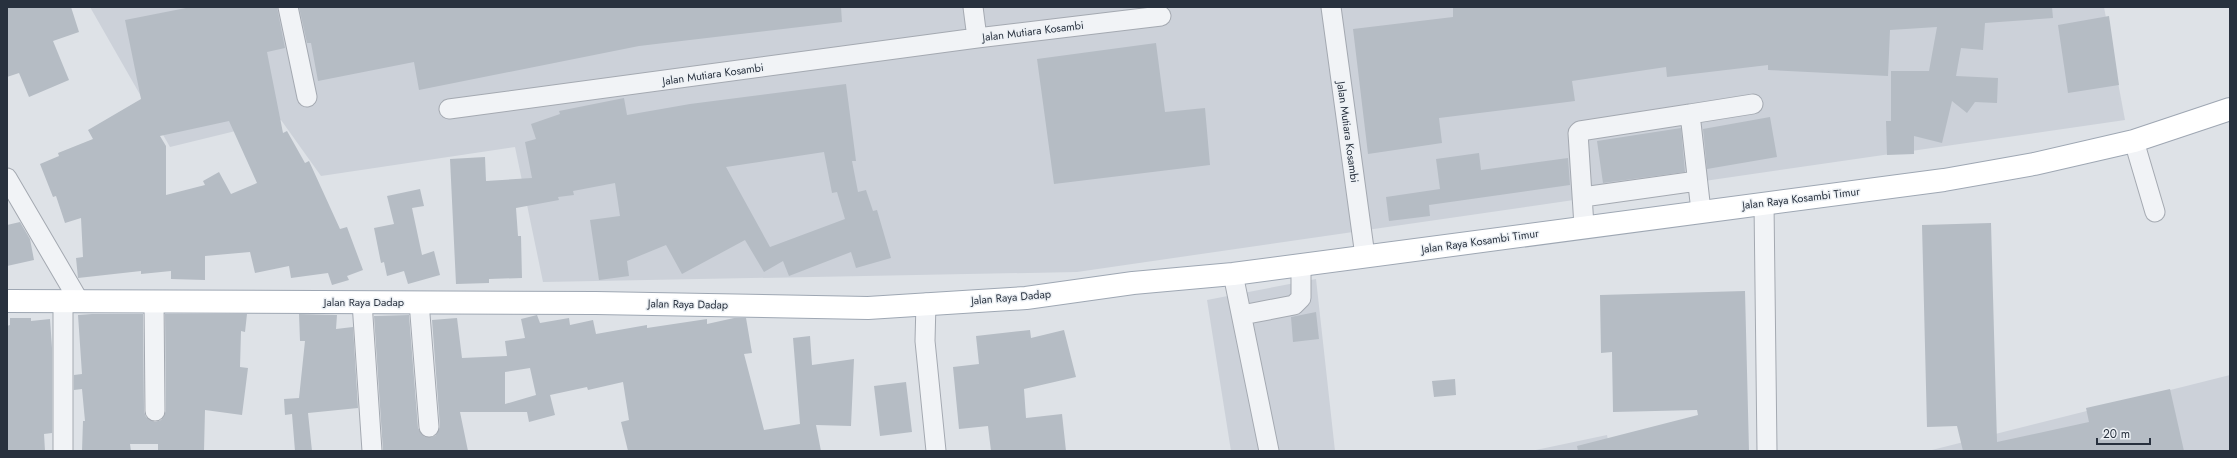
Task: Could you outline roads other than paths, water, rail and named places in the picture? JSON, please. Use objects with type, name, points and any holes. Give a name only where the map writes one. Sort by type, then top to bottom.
[{"type":"main road","name":"Jalan Raya Kosambi Timur","points":[[1364,246],[1584,226],[1944,180],[2034,164],[2134,141],[2230,109]]},
{"type":"main road","name":"Jalan Raya Dadap","points":[[7,301],[419,302],[868,308],[926,303],[1026,298],[1133,283],[1233,274],[1302,265],[1364,246]]},
{"type":"street","points":[[288,7],[307,97]]},
{"type":"street","name":"Jalan Mutiara Kosambi","points":[[973,7],[977,38]]},
{"type":"street","name":"Jalan Mutiara Kosambi","points":[[1331,7],[1364,246]]},
{"type":"street","name":"Jalan Mutiara Kosambi","points":[[449,109],[977,38],[1161,16]]},
{"type":"street","points":[[1584,226],[1577,136],[1580,131],[1753,104]]},
{"type":"street","points":[[1690,114],[1701,211]]},
{"type":"street","points":[[2134,141],[2155,212]]},
{"type":"street","points":[[7,178],[71,301],[63,451]]},
{"type":"street","points":[[1583,198],[1697,181]]},
{"type":"street","points":[[1764,204],[1767,451]]},
{"type":"street","points":[[1242,315],[1294,305],[1298,302],[1301,298],[1302,265]]},
{"type":"street","points":[[1233,274],[1269,451]]},
{"type":"street","points":[[154,301],[155,411]]},
{"type":"street","points":[[362,302],[372,451]]},
{"type":"street","points":[[419,302],[429,427]]},
{"type":"street","points":[[926,303],[925,341],[936,451]]}]
